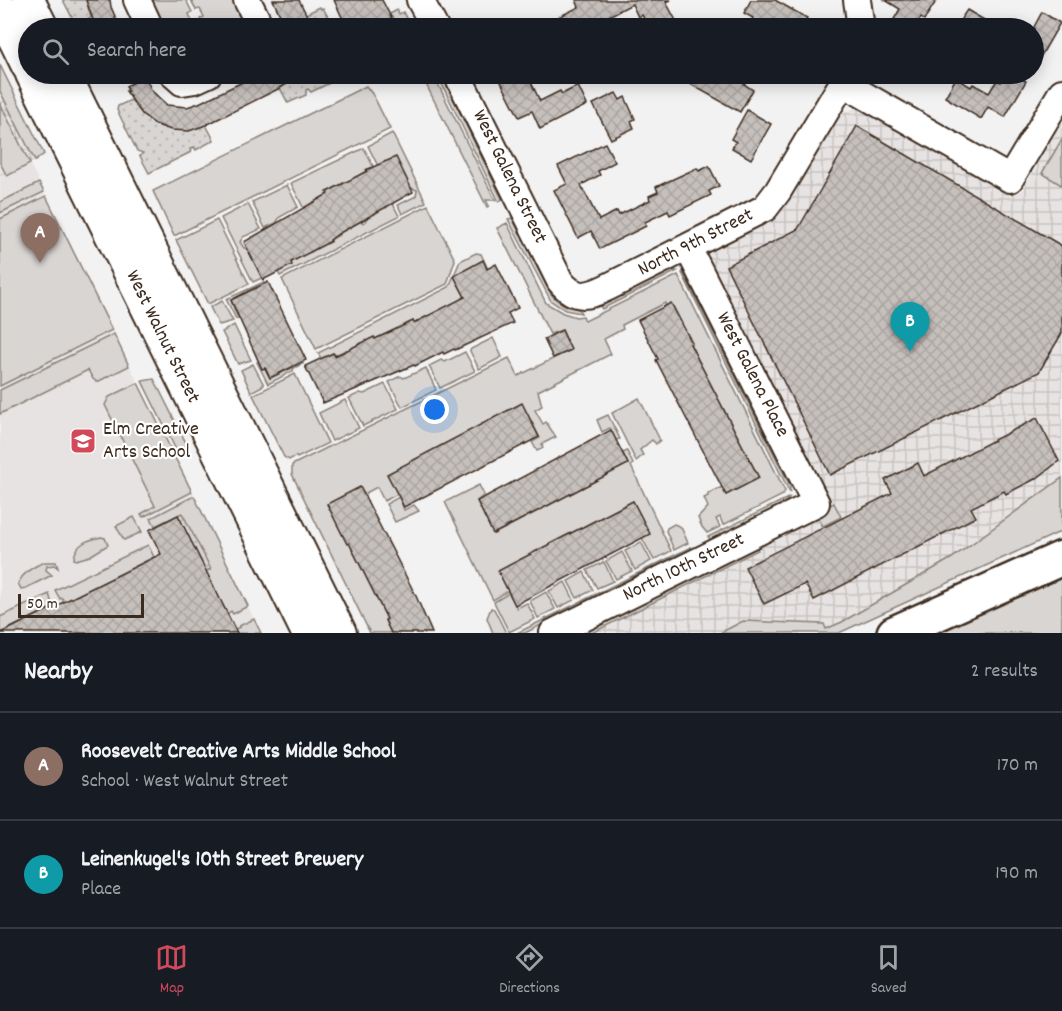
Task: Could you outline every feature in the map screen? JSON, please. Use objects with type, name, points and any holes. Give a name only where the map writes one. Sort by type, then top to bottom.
[{"type":"highway","points":[[894,633],[1062,558]]},
{"type":"main road","points":[[28,0],[37,18]]},
{"type":"main road","name":"West Walnut Street","points":[[0,9],[18,32]]},
{"type":"main road","name":"West Walnut Street","points":[[56,84],[308,633]]},
{"type":"main road","name":"West Walnut Street","points":[[56,84],[340,633]]},
{"type":"street","points":[[137,0],[145,18]]},
{"type":"street","points":[[247,0],[256,18]]},
{"type":"street","points":[[420,0],[430,18]]},
{"type":"street","points":[[857,0],[860,18]]},
{"type":"street","name":"West Galena Street","points":[[462,84],[560,281]]},
{"type":"street","name":"North 9th Street","points":[[560,281],[576,294],[587,296],[765,208],[778,191],[841,84]]},
{"type":"street","points":[[855,84],[1010,179],[1062,92]]},
{"type":"street","name":"West Galena Place","points":[[688,248],[816,503]]},
{"type":"street","name":"North 10th Street","points":[[553,633],[816,503]]},
{"type":"shaded area","points":[[63,0],[86,0],[91,18],[72,18]]},
{"type":"shaded area","points":[[150,0],[186,0],[192,12],[189,14],[191,18],[158,18]]},
{"type":"shaded area","points":[[191,0],[233,0],[242,18],[202,18],[204,17],[200,9],[196,10]]},
{"type":"shaded area","points":[[320,7],[328,18],[307,18],[306,14]]},
{"type":"shaded area","points":[[397,10],[399,14],[403,12],[406,18],[393,18],[389,17]]},
{"type":"shaded area","points":[[0,65],[44,154],[0,179]]},
{"type":"shaded area","points":[[0,65],[44,154],[35,161],[0,91]]},
{"type":"shaded area","points":[[286,84],[327,84],[311,92],[308,89],[306,95],[288,103],[280,88]]},
{"type":"shaded area","points":[[426,84],[438,84],[495,200],[486,200],[489,206],[487,207]]},
{"type":"shaded area","points":[[442,84],[446,84],[502,199],[499,202]]},
{"type":"shaded area","points":[[366,86],[390,129],[174,236],[153,191]]},
{"type":"shaded area","points":[[131,100],[155,124],[173,130],[206,125],[214,140],[196,150],[194,147],[190,149],[191,152],[149,173],[140,156],[143,153],[137,151],[117,110],[118,106]]},
{"type":"shaded area","points":[[0,103],[30,164],[7,176],[0,163]]},
{"type":"shaded area","points":[[856,108],[1006,192],[1016,194],[1023,190],[1062,120],[1062,478],[952,558],[826,629],[743,621],[720,633],[578,633],[830,507],[709,259],[710,253],[715,249],[769,222],[777,215],[837,118],[844,112]]},
{"type":"shaded area","points":[[392,133],[426,202],[402,214],[398,205],[416,196],[417,190],[411,188],[384,161],[378,166],[368,146]]},
{"type":"shaded area","points":[[1062,139],[1062,183],[1061,185],[1042,173]]},
{"type":"shaded area","points":[[364,148],[374,168],[367,169],[356,177],[357,179],[345,182],[327,192],[328,194],[319,199],[320,201],[304,209],[291,183]]},
{"type":"shaded area","name":"Elm Creative Arts School","points":[[30,164],[261,633],[0,633],[0,179]]},
{"type":"shaded area","points":[[39,183],[44,192],[0,213],[0,202]]},
{"type":"shaded area","points":[[287,185],[298,207],[265,228],[252,202]]},
{"type":"shaded area","points":[[46,196],[112,330],[0,386],[0,219]]},
{"type":"shaded area","points":[[392,202],[399,216],[280,276],[277,270],[301,257],[300,255],[311,252],[326,242],[327,244],[331,242],[330,240],[339,235],[338,233],[361,221],[363,223],[365,219],[375,214],[374,211],[385,206],[386,208]]},
{"type":"shaded area","points":[[248,204],[261,229],[243,237],[240,242],[244,248],[247,248],[262,278],[253,282],[221,218]]},
{"type":"shaded area","points":[[428,205],[455,260],[447,284],[316,349],[282,279]]},
{"type":"shaded area","points":[[512,218],[551,294],[571,308],[579,309],[581,313],[565,310],[551,301],[508,219]]},
{"type":"shaded area","points":[[217,220],[249,284],[208,304],[176,240]]},
{"type":"shaded area","points":[[507,223],[546,303],[563,313],[576,317],[583,316],[585,321],[678,275],[785,491],[783,495],[723,525],[720,517],[716,519],[720,527],[707,533],[702,527],[698,518],[708,507],[704,498],[708,494],[722,487],[726,495],[759,478],[672,304],[666,306],[665,303],[622,325],[623,329],[604,339],[611,354],[538,391],[542,406],[535,410],[543,424],[546,422],[556,437],[542,444],[543,448],[537,451],[532,442],[540,438],[522,404],[427,453],[398,494],[384,501],[377,487],[364,494],[360,488],[349,543],[387,619],[385,621],[391,633],[370,633],[292,474],[292,465],[509,358],[518,376],[571,350],[562,330],[550,334],[497,228]]},
{"type":"shaded area","points":[[476,253],[481,254],[488,269],[482,261],[454,276],[466,299],[428,319],[426,317],[414,323],[413,321],[387,336],[386,334],[375,339],[374,337],[361,346],[360,343],[347,352],[346,350],[335,355],[333,353],[322,360],[318,353],[449,287],[460,261]]},
{"type":"shaded area","points":[[671,270],[677,271],[602,309],[600,306]]},
{"type":"shaded area","points":[[682,273],[790,486],[790,493]]},
{"type":"shaded area","points":[[264,282],[231,300],[237,316],[240,317],[236,319],[226,299]]},
{"type":"shaded area","points":[[222,301],[233,321],[219,325],[210,307]]},
{"type":"shaded area","points":[[234,325],[251,360],[238,364],[222,332]]},
{"type":"shaded area","points":[[114,334],[129,366],[97,382],[88,370],[0,414],[0,390]]},
{"type":"shaded area","points":[[493,338],[502,357],[479,369],[470,351]]},
{"type":"shaded area","points":[[465,352],[475,371],[440,388],[429,366],[441,360],[445,362]]},
{"type":"shaded area","points":[[261,360],[270,378],[304,363],[268,384],[257,362]]},
{"type":"shaded area","points":[[253,364],[264,385],[251,392],[241,370]]},
{"type":"shaded area","points":[[426,368],[436,390],[402,407],[389,382]]},
{"type":"shaded area","points":[[295,374],[328,443],[289,460],[284,457],[253,395]]},
{"type":"shaded area","points":[[154,379],[187,445],[176,450],[142,381]]},
{"type":"shaded area","points":[[138,383],[192,492],[143,517],[141,514],[155,506],[105,405],[109,397]]},
{"type":"shaded area","points":[[385,384],[398,409],[363,426],[349,398]]},
{"type":"shaded area","points":[[639,398],[660,440],[656,444],[652,440],[640,450],[643,455],[636,461],[612,413]]},
{"type":"shaded area","points":[[345,400],[359,428],[332,441],[319,413]]},
{"type":"shaded area","points":[[608,415],[620,439],[616,440],[610,428],[602,432],[597,420]]},
{"type":"shaded area","points":[[627,451],[633,464],[631,466],[671,551],[654,560],[642,538],[649,534],[633,501],[538,550],[508,591],[493,600],[445,502],[479,485],[484,495],[477,501],[494,534],[628,464],[623,453]]},
{"type":"shaded area","points":[[1062,478],[1062,531],[839,633],[720,633],[743,621],[824,624],[826,629],[842,622],[952,558]]},
{"type":"shaded area","points":[[194,496],[248,606],[233,614],[231,611],[227,614],[206,571],[210,569],[182,513],[155,526],[151,518]]},
{"type":"shaded area","points":[[399,497],[404,510],[414,505],[419,511],[395,522],[386,504]]},
{"type":"shaded area","points":[[790,497],[784,503],[712,540],[708,537]]},
{"type":"shaded area","points":[[834,503],[841,517],[823,526],[818,518],[819,513],[828,510]]},
{"type":"shaded area","points":[[182,513],[211,569],[206,571],[178,515]]},
{"type":"shaded area","points":[[134,517],[142,532],[124,540],[116,526]]},
{"type":"shaded area","points":[[674,524],[681,527],[688,543],[674,550],[666,531]]},
{"type":"shaded area","points":[[101,537],[105,538],[108,545],[90,556],[74,559],[79,546]]},
{"type":"shaded area","points":[[641,542],[651,561],[635,570],[625,551]]},
{"type":"shaded area","points":[[755,544],[758,550],[592,633],[578,633]]},
{"type":"shaded area","points":[[148,545],[154,557],[64,602],[55,590]]},
{"type":"shaded area","points":[[691,547],[691,550],[525,633],[517,633]]},
{"type":"shaded area","points":[[622,552],[632,571],[616,579],[606,561]]},
{"type":"shaded area","points":[[45,562],[56,562],[58,568],[54,565],[47,566],[46,570],[52,575],[21,589],[18,583],[23,576]]},
{"type":"shaded area","points":[[604,562],[613,581],[597,588],[587,570]]},
{"type":"shaded area","points":[[584,572],[593,590],[577,598],[568,581]]},
{"type":"shaded area","points":[[1062,572],[1062,633],[931,633]]},
{"type":"shaded area","points":[[565,582],[574,600],[558,608],[549,591]]},
{"type":"shaded area","points":[[546,592],[555,609],[538,618],[530,601]]},
{"type":"shaded area","points":[[509,593],[517,608],[527,603],[535,619],[509,632],[494,602]]},
{"type":"shaded area","points":[[49,594],[53,607],[0,633],[0,617]]},
{"type":"shaded area","points":[[491,608],[494,609],[506,633],[493,633],[487,618]]},
{"type":"shaded area","points":[[254,619],[261,633],[237,633],[235,629]]},
{"type":"building","points":[[86,0],[110,0],[116,18],[92,18]]},
{"type":"building","points":[[273,0],[299,0],[308,18],[281,18]]},
{"type":"building","points":[[334,0],[382,0],[391,18],[342,18]]},
{"type":"building","points":[[576,0],[671,0],[666,2],[675,18],[644,18],[642,15],[638,17],[632,4],[605,18],[556,18],[579,7]]},
{"type":"building","points":[[751,0],[775,0],[807,18],[753,18],[744,13]]},
{"type":"building","points":[[885,0],[937,0],[925,18],[895,18],[900,9]]},
{"type":"building","points":[[967,10],[981,18],[962,18]]},
{"type":"building","points":[[1042,12],[1060,23],[1044,51],[1044,18],[1039,18]]},
{"type":"building","points":[[148,84],[152,91],[167,105],[187,107],[238,84],[287,84],[206,125],[189,131],[171,130],[155,124],[142,114],[126,91],[128,91],[126,86]]},
{"type":"building","points":[[502,84],[532,84],[540,101],[560,91],[562,94],[578,86],[587,105],[540,129],[532,111],[519,117]]},
{"type":"building","points":[[690,84],[744,84],[753,90],[740,112]]},
{"type":"building","points":[[953,84],[966,84],[971,87],[973,84],[989,93],[995,84],[1024,84],[1005,117],[988,107],[981,119],[945,97]]},
{"type":"building","points":[[616,93],[620,100],[625,97],[635,119],[631,121],[634,128],[611,139],[593,104]]},
{"type":"building","points":[[747,110],[771,124],[751,159],[732,148],[736,142],[731,139]]},
{"type":"building","points":[[857,126],[1062,246],[1062,333],[1039,372],[830,475],[726,266],[798,229]]},
{"type":"building","points":[[605,143],[615,162],[598,171],[600,175],[581,185],[599,220],[617,211],[619,215],[650,200],[649,196],[658,192],[656,187],[697,168],[699,171],[709,166],[719,186],[709,191],[711,195],[670,215],[668,211],[645,222],[646,226],[600,249],[591,231],[578,238],[554,190],[567,184],[558,166]]},
{"type":"building","points":[[396,157],[413,192],[263,280],[244,242],[366,170]]},
{"type":"building","points":[[483,260],[487,269],[496,264],[518,308],[508,313],[513,323],[455,350],[444,354],[443,352],[415,366],[323,403],[305,366],[333,353],[335,356],[413,321],[414,323],[465,297],[454,276]]},
{"type":"building","points":[[268,282],[306,360],[270,378],[265,368],[262,369],[231,300]]},
{"type":"building","points":[[671,303],[759,478],[726,495],[656,360],[658,359],[638,320]]},
{"type":"building","points":[[562,330],[571,350],[553,358],[544,339]]},
{"type":"building","points":[[522,403],[539,437],[404,507],[387,474]]},
{"type":"building","points":[[1037,418],[1059,461],[1037,478],[1006,494],[1004,491],[971,508],[976,517],[814,600],[805,584],[764,604],[745,567],[892,493],[885,480],[918,463],[924,476]]},
{"type":"building","points":[[611,430],[628,464],[493,534],[477,501]]},
{"type":"building","points":[[360,487],[416,596],[432,633],[391,633],[385,620],[387,619],[327,504]]},
{"type":"building","points":[[633,501],[650,534],[515,605],[498,571]]},
{"type":"building","points":[[178,515],[237,633],[1,633],[161,554],[149,530]]},
{"type":"place","name":"Roosevelt Creative Arts Middle School","points":[[40,263]]},
{"type":"place","name":"Leinenkugel's 10th Street Brewery","points":[[910,352]]},
{"type":"place","name":"Elm Creative Arts School","points":[[83,441]]}]
